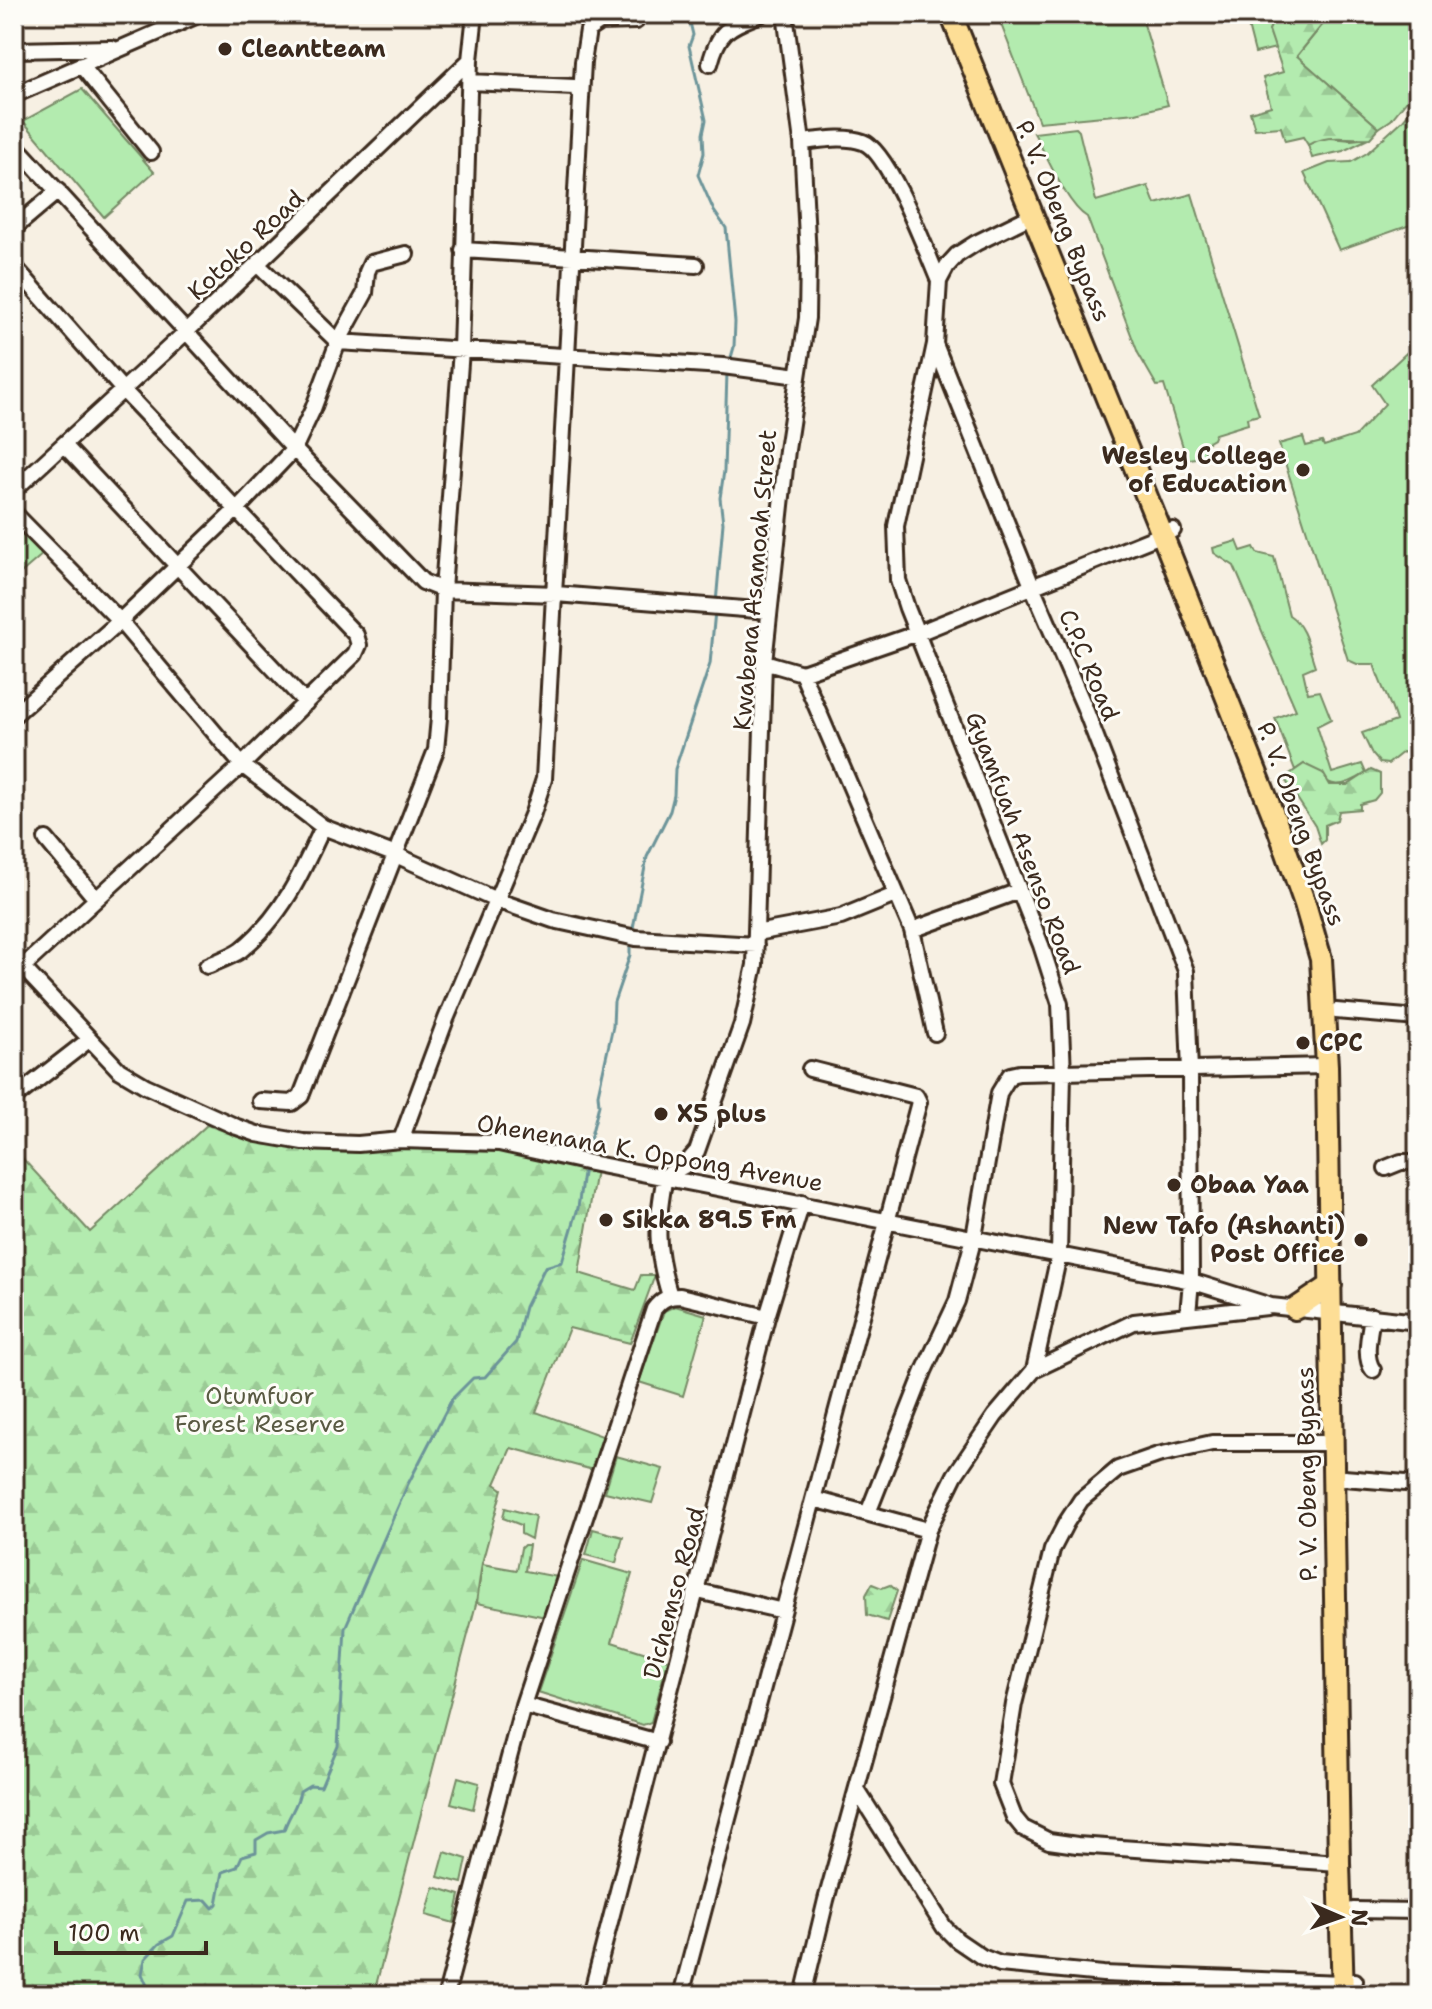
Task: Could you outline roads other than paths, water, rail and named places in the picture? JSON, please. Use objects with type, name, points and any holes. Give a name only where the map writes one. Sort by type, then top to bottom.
[{"type":"highway","name":"P. V. Obeng Bypass","points":[[951,14],[1039,213]]},
{"type":"highway","name":"P. V. Obeng Bypass","points":[[964,14],[1039,213],[1168,532],[1276,822],[1321,959],[1327,1066],[1331,1285],[1338,1313],[1332,1443],[1339,1863],[1349,1988]]},
{"type":"highway","name":"P. V. Obeng Bypass","points":[[1168,532],[1235,682],[1317,902],[1328,941],[1336,1011],[1338,1313],[1353,1910],[1349,1988]]},
{"type":"highway","points":[[1295,1309],[1331,1285]]},
{"type":"street","points":[[14,95],[200,14]]},
{"type":"street","points":[[260,1101],[292,1103],[301,1096],[436,750],[443,590],[461,350],[470,60],[475,14]]},
{"type":"street","points":[[710,64],[716,39],[729,29],[761,14]]},
{"type":"street","name":"Kwabena Asamoah Street","points":[[665,1176],[684,1166],[697,1151],[742,1024],[755,965],[764,662],[787,450],[807,318],[808,257],[802,142],[785,14]]},
{"type":"street","points":[[401,1140],[446,1019],[544,779],[556,594],[579,92],[588,30],[600,22],[636,21]]},
{"type":"street","points":[[14,50],[121,47]]},
{"type":"street","name":"Kotoko Road","points":[[14,490],[187,331],[470,60]]},
{"type":"street","points":[[81,65],[151,152]]},
{"type":"street","points":[[470,82],[574,87],[579,92]]},
{"type":"street","points":[[802,142],[845,138],[866,142],[880,155],[939,281]]},
{"type":"street","points":[[14,144],[294,449],[423,582],[443,590],[556,594],[769,611]]},
{"type":"street","points":[[14,228],[58,191]]},
{"type":"street","points":[[939,281],[957,255],[1039,213]]},
{"type":"street","points":[[463,250],[696,265]]},
{"type":"street","points":[[14,715],[178,566],[294,449],[338,342],[365,293],[371,263],[406,254]]},
{"type":"street","points":[[257,264],[338,342],[728,366],[798,376]]},
{"type":"street","points":[[14,266],[123,390],[356,635],[359,645],[355,654],[242,765],[17,967]]},
{"type":"street","name":"C.P.C Road","points":[[939,281],[935,344],[1032,586],[1084,706],[1186,971],[1190,1071],[1191,1281],[1188,1314]]},
{"type":"street","points":[[918,633],[898,580],[896,526],[935,344]]},
{"type":"street","points":[[64,445],[306,703]]},
{"type":"street","points":[[14,513],[120,621],[242,765],[323,827],[396,855],[496,900],[553,920],[630,936],[756,939],[841,917],[895,895]]},
{"type":"street","points":[[764,662],[802,673],[918,633],[1168,532]]},
{"type":"street","name":"Gyamfuah Asenso Road","points":[[918,633],[1041,945],[1060,1004],[1063,1073],[1059,1255],[1034,1370]]},
{"type":"street","points":[[802,673],[912,930],[935,1033]]},
{"type":"street","points":[[207,966],[239,951],[277,914],[296,885],[323,827]]},
{"type":"street","points":[[46,839],[96,899]]},
{"type":"street","points":[[912,930],[1019,891]]},
{"type":"street","name":"Ohenenana K. Oppong Avenue","points":[[17,967],[119,1070],[146,1086],[257,1134],[285,1140],[358,1144],[401,1140],[499,1143],[1191,1281],[1271,1306],[1418,1322]]},
{"type":"street","points":[[1336,1011],[1418,1018]]},
{"type":"street","points":[[14,1098],[90,1039]]},
{"type":"street","points":[[868,1513],[924,1371],[957,1301],[974,1237],[996,1103],[1010,1075],[1327,1066]]},
{"type":"street","points":[[681,1995],[854,1341],[889,1220],[918,1098],[810,1069]]},
{"type":"street","points":[[1386,1168],[1401,1162],[1418,1162]]},
{"type":"street","points":[[665,1176],[657,1232],[661,1264],[670,1296]]},
{"type":"street","name":"Dichemso Road","points":[[591,1995],[767,1317],[802,1203]]},
{"type":"street","points":[[446,1995],[523,1705],[654,1309],[660,1301],[670,1296],[680,1296],[767,1317]]},
{"type":"street","points":[[803,1995],[826,1900],[928,1530],[955,1475],[995,1416],[1034,1370],[1134,1322],[1271,1306]]},
{"type":"street","points":[[1372,1316],[1368,1351],[1369,1365],[1373,1370]]},
{"type":"street","points":[[1332,1443],[1212,1443],[1158,1455],[1118,1469],[1081,1500],[1052,1550],[1014,1704],[1001,1784],[1014,1817],[1023,1828],[1049,1841],[1339,1863]]},
{"type":"street","points":[[1344,1478],[1418,1484]]},
{"type":"street","points":[[814,1499],[928,1530]]},
{"type":"street","points":[[698,1591],[783,1611]]},
{"type":"street","points":[[523,1705],[658,1742]]},
{"type":"street","points":[[857,1790],[944,1927],[982,1957],[1000,1964],[1103,1974],[1349,1988]]},
{"type":"street","points":[[1353,1910],[1418,1911]]},
{"type":"waterway","points":[[688,14],[693,35],[689,46],[706,120],[704,153],[698,175],[714,211],[726,228],[735,322],[730,361]]},
{"type":"waterway","points":[[716,603],[723,523],[720,498],[724,471],[727,372]]},
{"type":"waterway","points":[[632,933],[647,857],[670,811],[675,769],[710,664],[715,611]]},
{"type":"waterway","points":[[585,1159],[599,1105],[598,1094],[613,1026],[614,1002],[630,955],[630,941]]},
{"type":"waterway","points":[[151,1995],[142,1974],[145,1959],[159,1944],[173,1936],[188,1901],[206,1900],[213,1908],[217,1904],[223,1872],[237,1867],[242,1856],[256,1852],[256,1840],[268,1833],[284,1830],[300,1791],[310,1785],[321,1786],[338,1746],[345,1628],[408,1484],[452,1399],[473,1378],[485,1377],[516,1342],[525,1307],[545,1267],[562,1262],[578,1208],[584,1166]]},
{"type":"place","name":"Cleantteam","points":[[225,49]]},
{"type":"place","name":"Wesley College of Education","points":[[1303,470]]},
{"type":"place","name":"CPC","points":[[1303,1043]]},
{"type":"place","name":"X5 plus","points":[[661,1114]]},
{"type":"place","name":"Obaa Yaa","points":[[1174,1185]]},
{"type":"place","name":"Sikka 89.5 Fm","points":[[606,1220]]},
{"type":"place","name":"New Tafo (Ashanti) Post Office","points":[[1361,1240]]},
{"type":"park label","name":"Otumfuor Forest Reserve","points":[[260,1410]]}]
